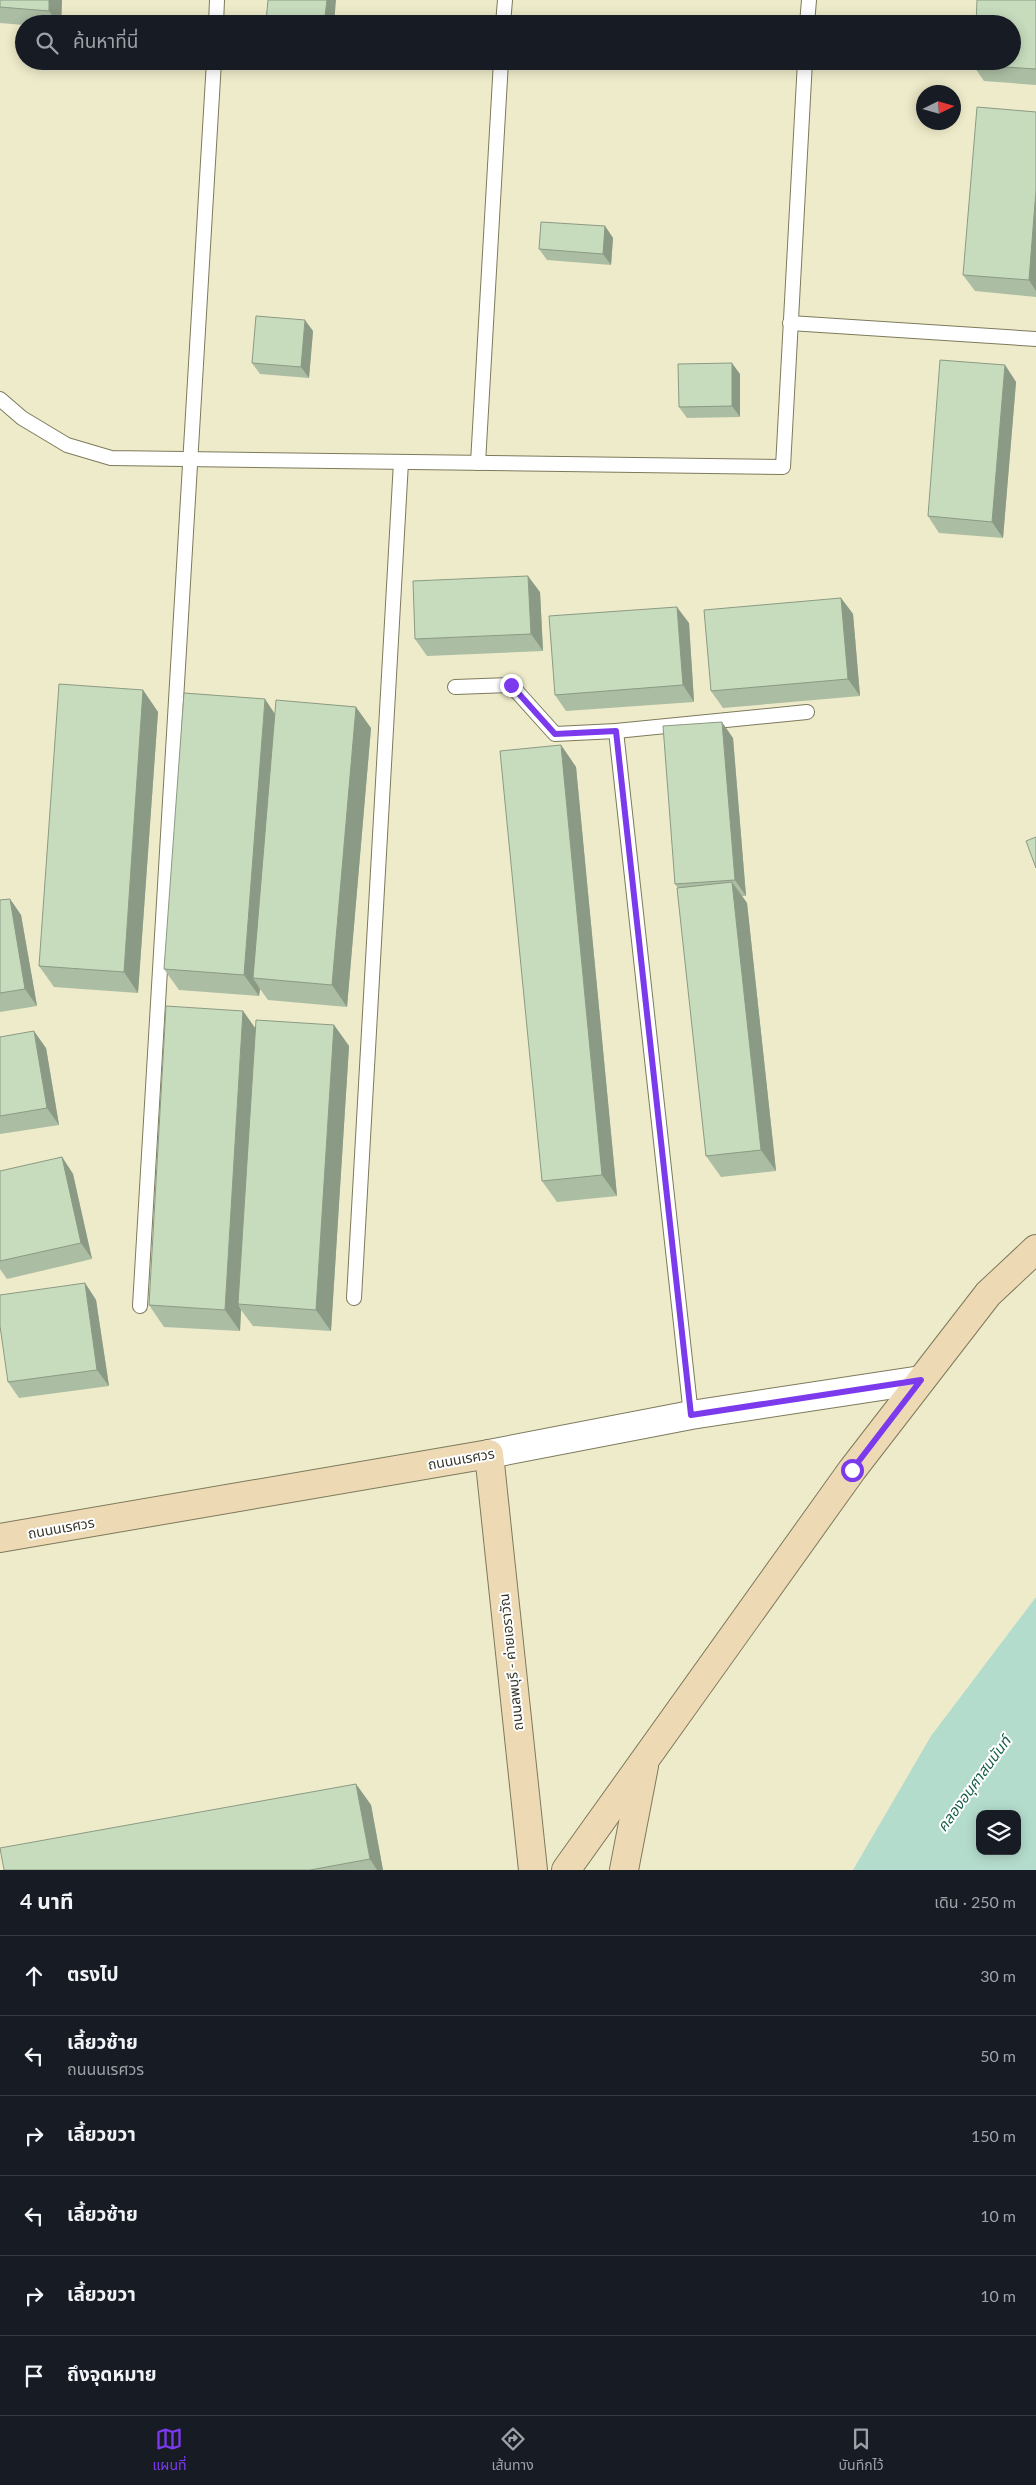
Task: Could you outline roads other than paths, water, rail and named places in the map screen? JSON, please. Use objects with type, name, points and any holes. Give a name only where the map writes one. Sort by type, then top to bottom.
[{"type":"main road","points":[[566,1870],[852,1470],[988,1294],[1036,1249]]},
{"type":"main road","name":"ถนนนเรศวร","points":[[6,1537],[489,1454]]},
{"type":"main road","name":"ถนนลพบุรี - ค่ายเอราวัณ","points":[[489,1454],[533,1870]]},
{"type":"main road","points":[[624,1870],[646,1758]]},
{"type":"street","name":"ถนนนเรศวร","points":[[489,1454],[691,1415],[921,1380]]},
{"type":"lane","points":[[216,15],[217,0]]},
{"type":"lane","points":[[504,15],[505,0]]},
{"type":"lane","points":[[808,15],[809,0]]},
{"type":"lane","points":[[140,1306],[213,70]]},
{"type":"lane","points":[[478,463],[500,70]]},
{"type":"lane","points":[[0,399],[22,418],[67,445],[111,458],[782,467],[804,70]]},
{"type":"lane","points":[[790,323],[1036,339]]},
{"type":"lane","points":[[354,1298],[401,462]]},
{"type":"lane","points":[[455,687],[511,685],[555,734],[616,731],[807,712]]},
{"type":"lane","points":[[616,731],[691,1415]]},
{"type":"water","name":"คลองอนุศาสนนันท์","points":[[1036,1597],[1036,1870],[853,1870],[931,1736]]}]
